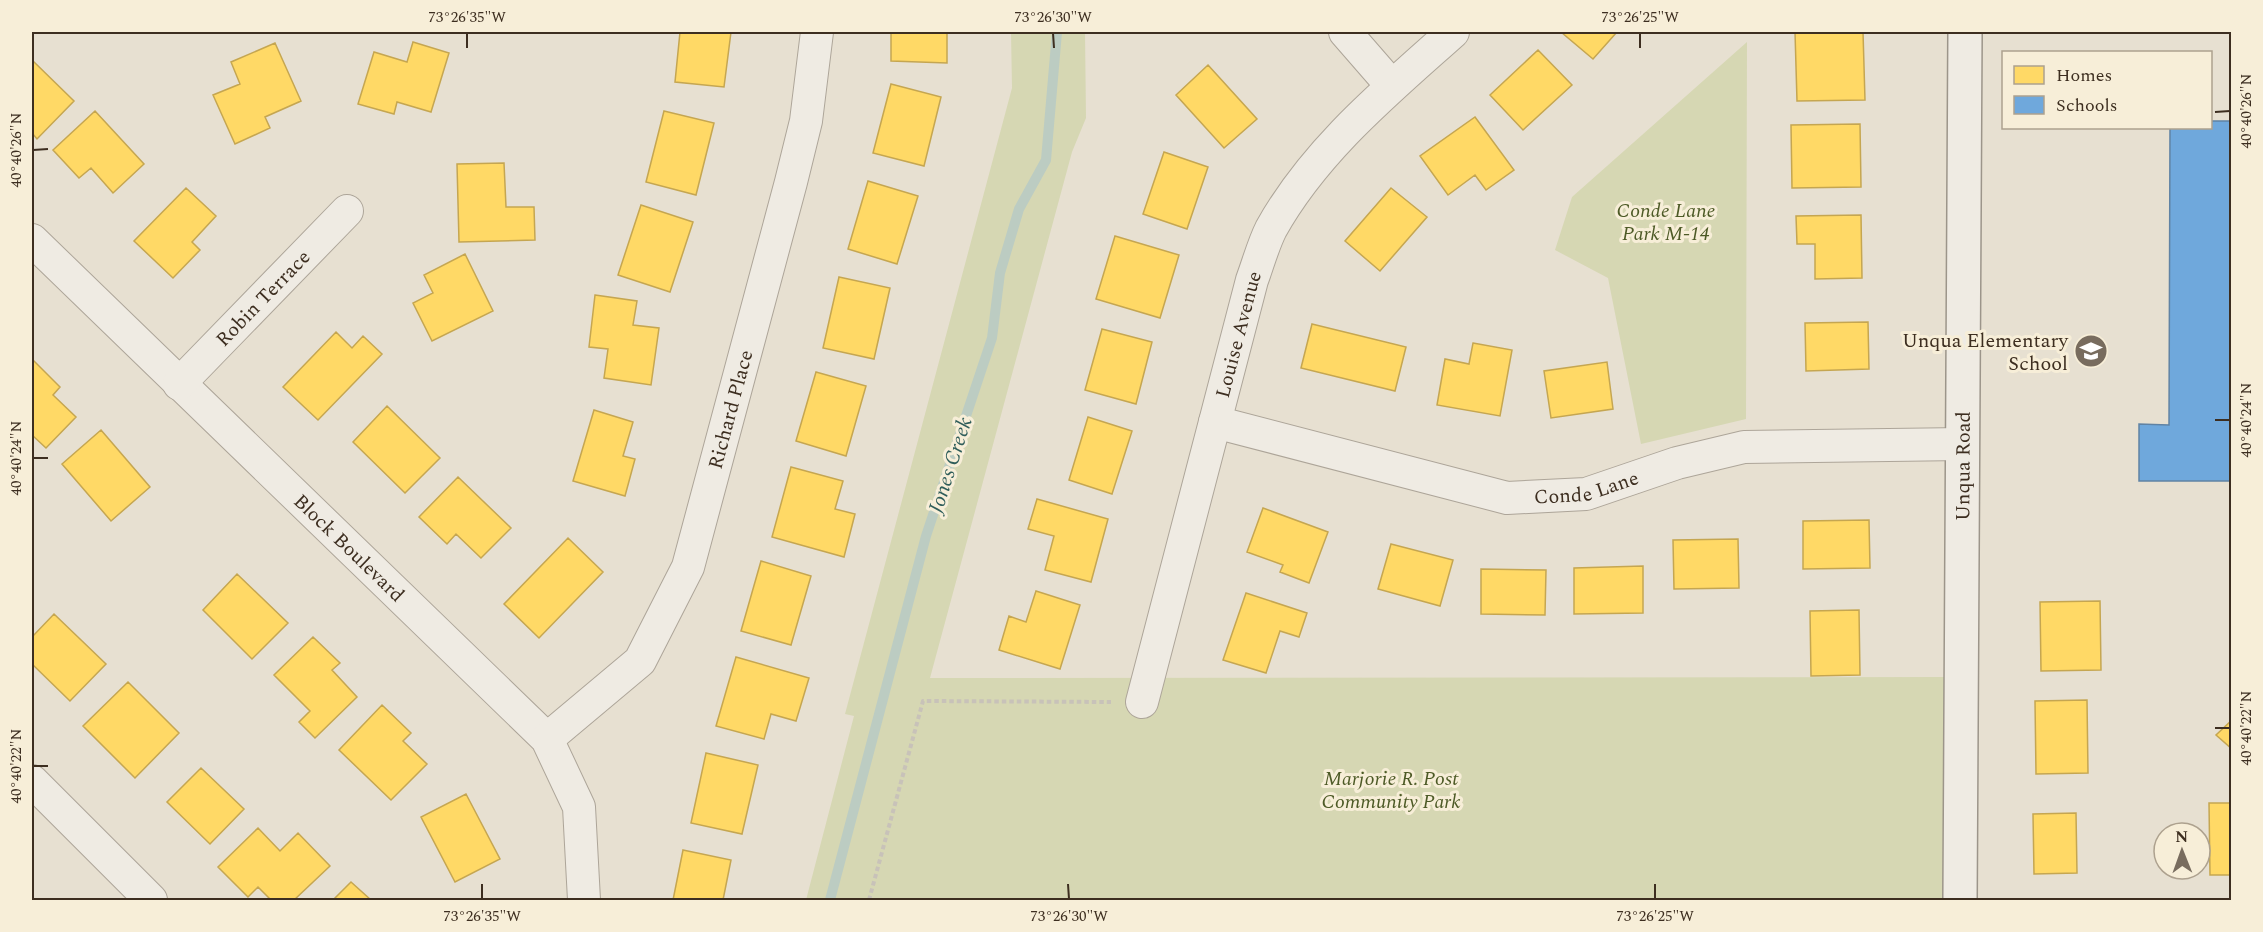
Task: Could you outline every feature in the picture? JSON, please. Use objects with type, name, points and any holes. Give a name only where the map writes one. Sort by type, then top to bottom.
[{"type":"street","name":"Richard Place","points":[[547,739],[640,661],[688,567],[806,121],[817,32]]},
{"type":"street","points":[[1345,32],[1392,86]]},
{"type":"street","name":"Louise Avenue","points":[[1142,702],[1252,280],[1270,231],[1292,195],[1332,145],[1392,86],[1453,32]]},
{"type":"street","name":"Unqua Road","points":[[1960,900],[1965,32]]},
{"type":"street","name":"Robin Terrace","points":[[179,384],[347,211]]},
{"type":"street","name":"Block Boulevard","points":[[32,240],[547,739],[579,807],[584,900]]},
{"type":"street","name":"Conde Lane","points":[[1215,422],[1508,498],[1586,494],[1677,463],[1744,447],[1964,444]]},
{"type":"street","points":[[32,781],[151,900]]},
{"type":"path","points":[[869,900],[923,701],[1142,702]]},
{"type":"green space","name":"Marjorie R. Post Community Park","points":[[1011,32],[1085,32],[1086,118],[1072,152],[930,678],[1947,677],[1946,900],[806,900],[854,716],[845,714],[1012,88]]},
{"type":"green space","name":"Conde Lane Park M-14","points":[[1747,42],[1746,419],[1641,444],[1608,278],[1555,250],[1572,197]]},
{"type":"building: Homes","points":[[680,32],[731,32],[724,87],[675,82]]},
{"type":"building: Homes","points":[[891,32],[947,32],[947,63],[891,61]]},
{"type":"building: Homes","points":[[1561,32],[1617,32],[1593,59]]},
{"type":"building: Homes","points":[[1795,32],[1863,32],[1865,100],[1797,101]]},
{"type":"building: Homes","points":[[413,42],[449,53],[431,112],[397,102],[394,114],[358,104],[374,52],[407,62]]},
{"type":"building: Homes","points":[[275,43],[301,101],[265,117],[270,128],[235,144],[213,95],[240,84],[231,62]]},
{"type":"building: Homes","points":[[1538,50],[1572,85],[1523,130],[1490,95]]},
{"type":"building: Homes","points":[[32,60],[74,101],[37,139],[32,133]]},
{"type":"building: Homes","points":[[1208,65],[1257,119],[1224,148],[1176,95]]},
{"type":"building: Homes","points":[[891,84],[941,97],[924,166],[873,153]]},
{"type":"building: Homes","points":[[95,111],[144,164],[113,193],[91,168],[79,178],[53,150]]},
{"type":"building: Homes","points":[[664,111],[714,123],[696,195],[646,182]]},
{"type":"building: Homes","points":[[1475,117],[1514,170],[1486,190],[1475,175],[1448,195],[1420,156]]},
{"type":"building: Homes","points":[[1860,124],[1861,187],[1792,188],[1791,125]]},
{"type":"building: Homes","points":[[1164,152],[1208,167],[1187,229],[1143,214]]},
{"type":"building: Homes","points":[[504,163],[506,207],[534,207],[535,240],[459,242],[457,164]]},
{"type":"building: Homes","points":[[868,181],[918,196],[897,264],[848,249]]},
{"type":"building: Homes","points":[[186,188],[216,216],[192,242],[200,250],[173,278],[134,241]]},
{"type":"building: Homes","points":[[1391,188],[1427,217],[1380,271],[1345,241]]},
{"type":"building: Homes","points":[[641,205],[693,222],[670,292],[618,275]]},
{"type":"building: Homes","points":[[1861,215],[1862,278],[1815,279],[1815,244],[1797,244],[1796,216]]},
{"type":"building: Homes","points":[[1115,236],[1179,255],[1160,318],[1096,299]]},
{"type":"building: Homes","points":[[465,254],[493,311],[432,341],[413,303],[433,293],[424,275]]},
{"type":"building: Homes","points":[[839,277],[890,288],[874,359],[823,348]]},
{"type":"building: Homes","points":[[595,295],[637,301],[633,325],[659,328],[651,385],[604,378],[608,349],[589,347]]},
{"type":"building: Homes","points":[[1868,322],[1869,369],[1806,371],[1805,323]]},
{"type":"building: Homes","points":[[1312,324],[1406,347],[1395,391],[1301,368]]},
{"type":"building: Homes","points":[[1102,329],[1152,342],[1136,404],[1085,390]]},
{"type":"building: Homes","points":[[336,332],[352,348],[363,336],[382,354],[318,420],[283,387]]},
{"type":"building: Homes","points":[[1473,343],[1512,350],[1500,416],[1437,405],[1445,359],[1469,364]]},
{"type":"building: Homes","points":[[32,359],[60,387],[53,395],[76,417],[46,448],[32,435]]},
{"type":"building: Homes","points":[[1607,362],[1613,409],[1551,418],[1544,371]]},
{"type":"building: Homes","points":[[816,372],[866,386],[846,456],[796,441]]},
{"type":"building: Homes","points":[[387,406],[440,458],[405,493],[353,442]]},
{"type":"building: Homes","points":[[594,410],[633,422],[623,456],[635,459],[625,496],[573,481]]},
{"type":"building: Homes","points":[[1088,417],[1132,431],[1112,494],[1069,480]]},
{"type":"building: Homes","points":[[101,430],[150,487],[111,521],[62,464]]},
{"type":"building: Homes","points":[[791,467],[843,481],[835,509],[855,514],[844,557],[772,537]]},
{"type":"building: Homes","points":[[458,477],[511,528],[481,558],[456,534],[447,544],[419,517]]},
{"type":"building: Homes","points":[[1037,499],[1108,519],[1091,582],[1045,570],[1054,536],[1028,529]]},
{"type":"building: Homes","points":[[1263,508],[1328,532],[1309,583],[1280,572],[1283,565],[1247,552]]},
{"type":"building: Homes","points":[[1869,520],[1870,568],[1803,569],[1803,521]]},
{"type":"building: Homes","points":[[568,538],[603,572],[539,638],[504,604]]},
{"type":"building: Homes","points":[[1738,539],[1739,588],[1674,589],[1673,540]]},
{"type":"building: Homes","points":[[1391,544],[1453,560],[1440,606],[1378,589]]},
{"type":"building: Homes","points":[[761,561],[811,576],[791,645],[741,631]]},
{"type":"building: Homes","points":[[1643,566],[1643,613],[1574,614],[1574,568]]},
{"type":"building: Homes","points":[[1481,569],[1546,570],[1545,615],[1481,614]]},
{"type":"building: Homes","points":[[237,574],[288,623],[252,659],[203,610]]},
{"type":"building: Homes","points":[[1036,591],[1080,605],[1060,669],[999,650],[1009,616],[1026,622]]},
{"type":"building: Homes","points":[[1246,593],[1307,613],[1299,637],[1280,631],[1266,673],[1223,660]]},
{"type":"building: Homes","points":[[2100,601],[2101,670],[2041,671],[2040,602]]},
{"type":"building: Homes","points":[[1859,610],[1860,675],[1811,676],[1810,611]]},
{"type":"building: Homes","points":[[54,614],[106,664],[70,701],[32,664],[32,637]]},
{"type":"building: Homes","points":[[313,637],[340,663],[332,670],[357,697],[315,738],[299,722],[310,711],[274,675]]},
{"type":"building: Homes","points":[[736,657],[809,678],[796,721],[771,714],[764,739],[716,726]]},
{"type":"building: Homes","points":[[128,682],[179,733],[135,778],[83,726]]},
{"type":"building: Homes","points":[[2087,700],[2088,773],[2036,774],[2035,701]]},
{"type":"building: Homes","points":[[382,705],[411,733],[403,741],[427,764],[391,800],[339,750]]},
{"type":"building: Homes","points":[[2232,720],[2232,749],[2216,735]]},
{"type":"building: Homes","points":[[706,753],[758,765],[742,834],[691,823]]},
{"type":"building: Homes","points":[[201,768],[244,809],[210,844],[167,802]]},
{"type":"building: Homes","points":[[466,794],[500,859],[455,882],[421,817]]},
{"type":"building: Homes","points":[[2209,803],[2232,803],[2232,875],[2212,875],[2212,821],[2209,821]]},
{"type":"building: Homes","points":[[2076,813],[2077,873],[2034,874],[2033,814]]},
{"type":"building: Homes","points":[[258,828],[280,851],[298,833],[330,866],[294,900],[271,900],[258,887],[248,897],[218,867]]},
{"type":"building: Homes","points":[[683,850],[731,860],[723,900],[673,900]]},
{"type":"building: Homes","points":[[351,882],[371,900],[333,900]]},
{"type":"building: Schools","points":[[2212,121],[2232,121],[2232,481],[2139,481],[2139,424],[2169,425],[2170,129],[2212,129]]},
{"type":"waterway","name":"Jones Creek","points":[[830,900],[926,536],[992,338],[1000,273],[1019,209],[1046,160],[1057,32]]},
{"type":"place","name":"Unqua Elementary School","points":[[2091,351]]}]
